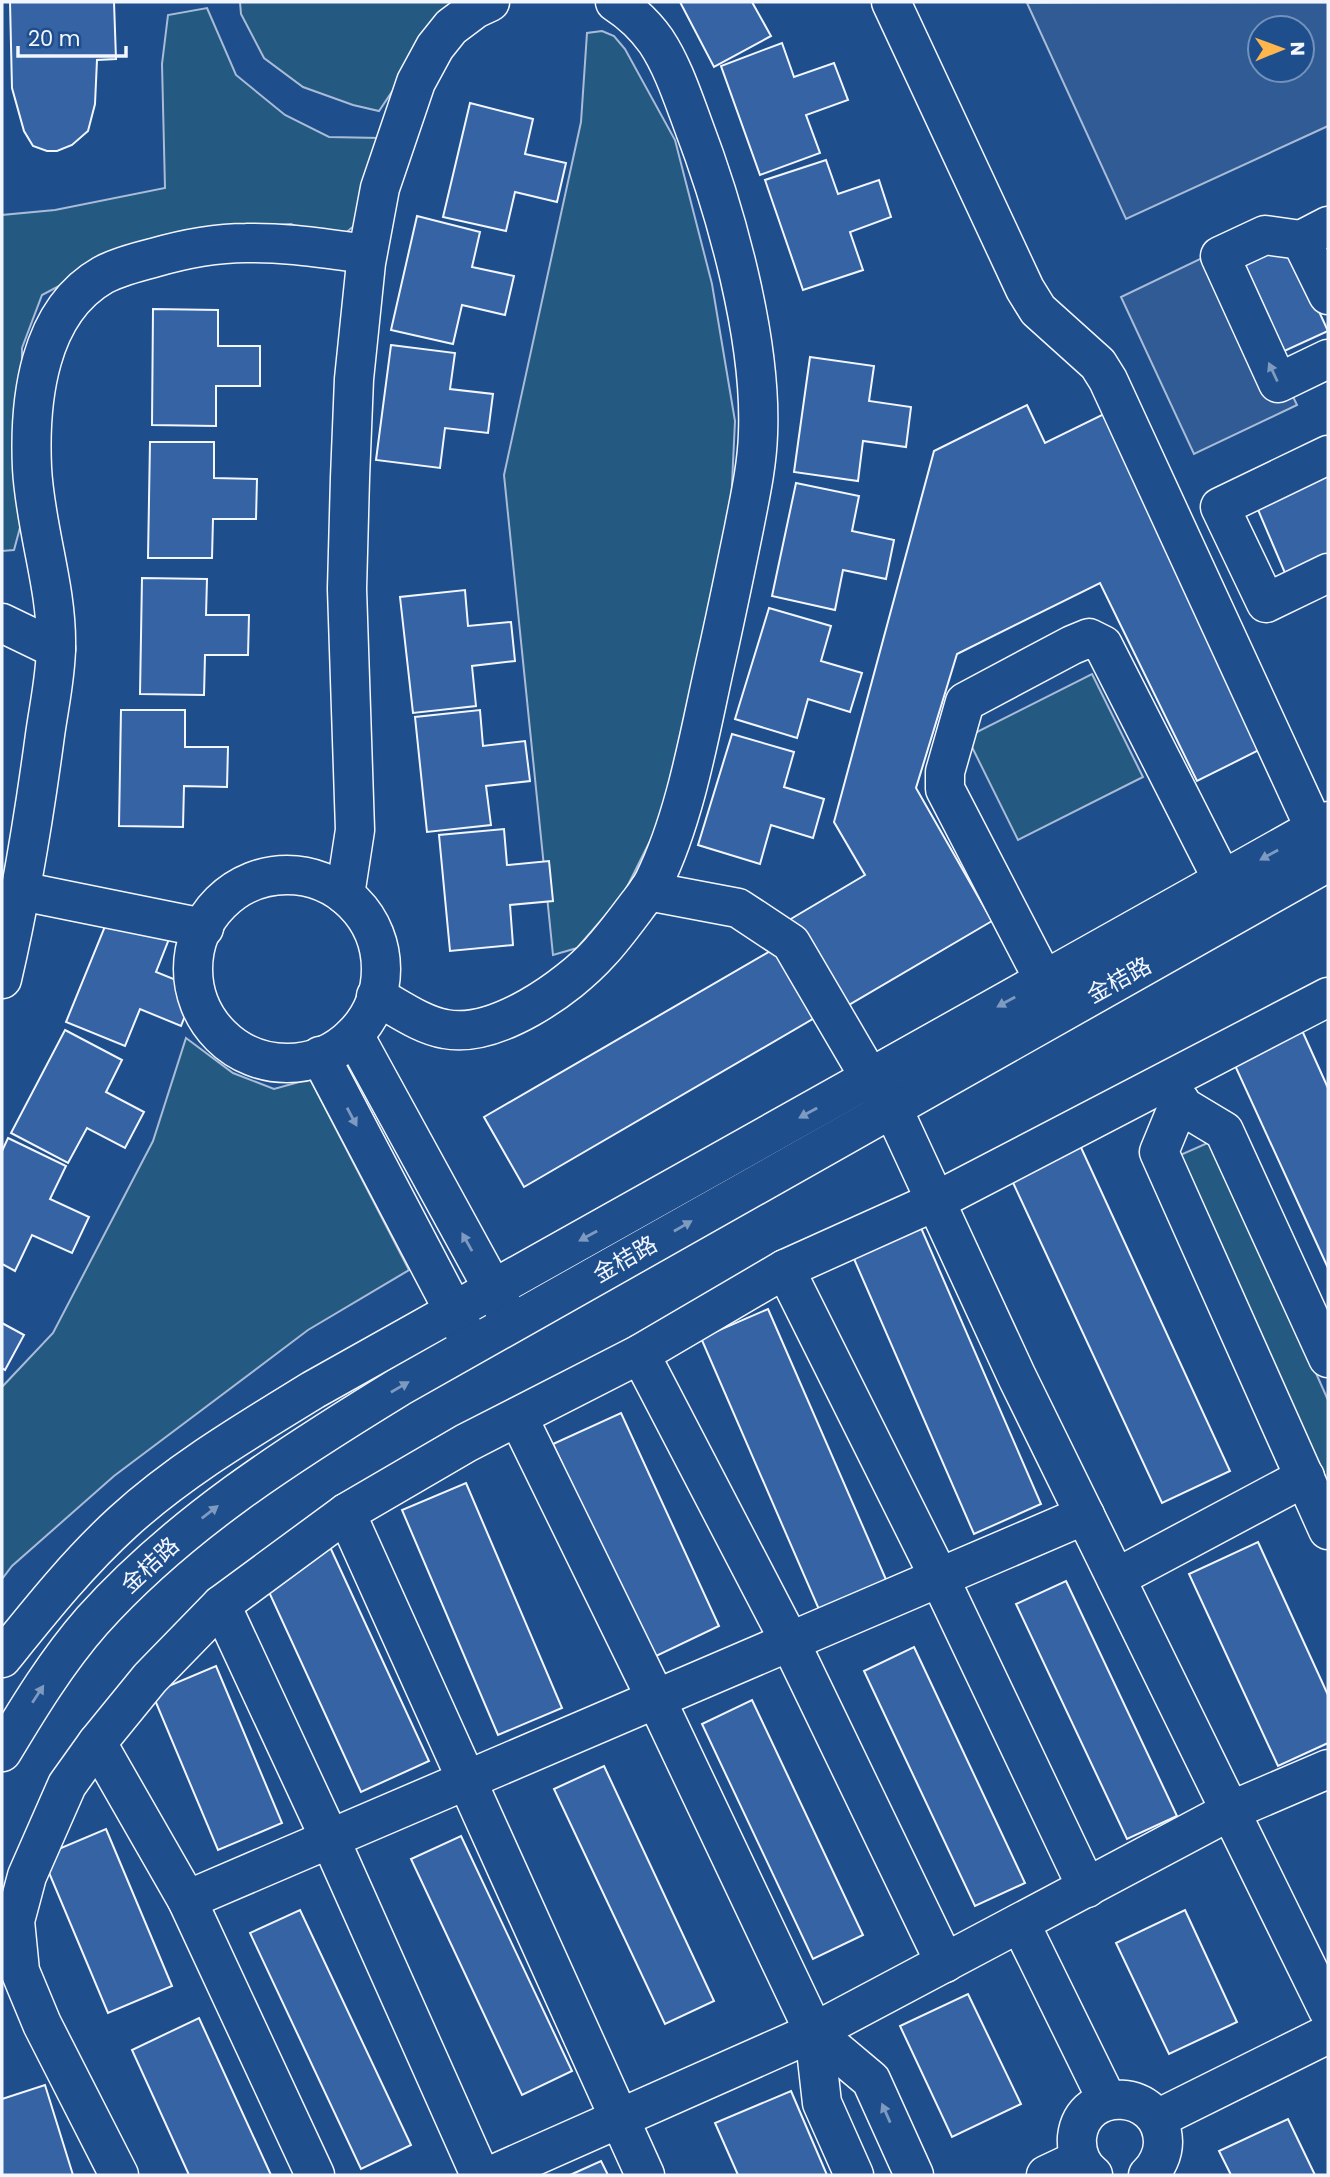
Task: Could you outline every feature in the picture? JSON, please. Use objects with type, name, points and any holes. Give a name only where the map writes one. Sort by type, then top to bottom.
[{"type":"street","points":[[345,895],[355,830],[347,589],[349,478],[354,379],[367,254],[380,188],[416,82],[435,47],[451,27],[475,9],[490,2]]},
{"type":"street","points":[[376,996],[444,1029],[477,1029],[499,1024],[529,1008],[598,955],[648,891],[667,850],[682,803],[730,600],[755,469],[758,396],[752,345],[740,286],[723,217],[700,143],[676,80],[657,43],[638,17],[615,2]]},
{"type":"street","points":[[2,1658],[83,1562],[125,1521],[172,1483],[240,1435],[313,1390],[493,1289],[881,1093],[1045,980],[1223,881],[1324,838],[1108,380],[1098,364],[1038,310],[1025,289],[891,2]]},
{"type":"street","points":[[1328,295],[1315,233],[1265,235],[1220,256],[1278,383],[1328,359]]},
{"type":"street","points":[[2,979],[36,806],[57,649],[55,613],[32,472],[31,421],[19,392],[45,350],[60,318],[80,292],[104,275],[176,251],[213,244],[284,245],[367,254]]},
{"type":"street","points":[[1328,455],[1220,508],[1266,603],[1328,573]]},
{"type":"street","points":[[2,623],[57,649]]},
{"type":"street","points":[[1045,980],[945,789],[945,772],[965,702],[1088,638],[1102,645],[1223,881]]},
{"type":"street","name":"金桔路","points":[[2,1752],[51,1674],[92,1622],[185,1532],[238,1490],[399,1387],[511,1323],[881,1093],[1324,838]]},
{"type":"street","points":[[294,874],[325,882],[345,895],[371,924],[380,953],[381,982],[372,1011],[354,1035],[329,1053],[320,1056],[301,1062],[271,1062],[243,1052],[219,1033],[201,1006],[194,975],[197,943],[211,914],[233,891],[262,877],[294,874]]},
{"type":"street","points":[[21,891],[204,928]]},
{"type":"street","points":[[648,891],[737,908],[791,943],[881,1093],[936,1201],[1017,1377],[1328,2010]]},
{"type":"street","points":[[119,2175],[42,2024],[20,1971],[15,1921],[27,1876],[67,1785],[150,1678],[222,1605],[346,1513],[467,1443],[640,1354],[785,1269],[1173,1091],[1328,997]]},
{"type":"street","points":[[354,1035],[511,1323]]},
{"type":"street","points":[[320,1056],[472,1346]]},
{"type":"street","points":[[1173,1091],[1184,1107],[1224,1131],[1328,1358]]},
{"type":"street","points":[[1173,1091],[1159,1152],[1328,1530]]},
{"type":"street","points":[[785,1269],[939,1577],[1087,1888]]},
{"type":"street","points":[[640,1354],[790,1642],[945,1963]]},
{"type":"street","points":[[518,1417],[814,2032],[822,2104],[854,2175]]},
{"type":"street","points":[[1116,1578],[1305,1477]]},
{"type":"street","points":[[346,1513],[645,2175]]},
{"type":"street","points":[[187,1900],[1085,1515]]},
{"type":"street","points":[[222,1605],[480,2175]]},
{"type":"street","points":[[97,1743],[187,1900],[314,2175]]},
{"type":"street","points":[[492,2175],[814,2032],[1230,1811],[1328,1769]]},
{"type":"street","points":[[1020,1923],[1107,2100]]},
{"type":"street","points":[[814,2032],[871,2080],[914,2175]]},
{"type":"street","points":[[1157,2119],[1328,2034]]},
{"type":"street","points":[[1046,2175],[1086,2167],[1076,2145],[1084,2117],[1107,2100],[1121,2098],[1136,2101],[1148,2108],[1163,2133],[1159,2161],[1148,2175]]},
{"type":"shaded area","points":[[240,2],[452,2],[379,111],[353,105],[303,87],[264,58],[241,14]]},
{"type":"shaded area","points":[[1328,2],[1328,126],[1126,219],[1027,3]]},
{"type":"shaded area","points":[[207,8],[236,75],[285,115],[329,137],[380,138],[355,225],[342,236],[303,229],[291,224],[198,230],[93,268],[42,295],[22,348],[21,524],[14,550],[2,551],[2,215],[55,210],[165,188],[162,64],[168,15]]},
{"type":"shaded area","points":[[602,31],[614,36],[625,49],[675,140],[712,284],[735,421],[728,568],[657,827],[623,895],[577,948],[553,955],[504,475],[581,122],[587,33]]},
{"type":"shaded area","points":[[1223,248],[1297,405],[1194,454],[1121,297]]},
{"type":"shaded area","points":[[1092,674],[1143,777],[1018,840],[967,737]]},
{"type":"shaded area","points":[[186,1038],[233,1073],[274,1089],[310,1079],[409,1270],[308,1330],[114,1476],[12,1566],[2,1579],[2,1387],[53,1333],[153,1141]]},
{"type":"shaded area","points":[[1212,1141],[1328,1400],[1328,1490],[1178,1156]]},
{"type":"building","points":[[10,2],[114,2],[116,59],[97,60],[95,104],[88,131],[72,145],[57,151],[33,146],[24,131],[12,88]]},
{"type":"building","points":[[680,2],[752,2],[771,36],[714,67]]},
{"type":"building","points":[[782,43],[794,77],[834,63],[848,100],[806,115],[820,153],[760,175],[721,66]]},
{"type":"building","points":[[470,103],[533,119],[525,154],[566,163],[557,202],[515,192],[506,231],[443,217]]},
{"type":"building","points":[[826,160],[838,194],[879,180],[891,217],[850,232],[863,270],[803,290],[765,180]]},
{"type":"building","points":[[417,216],[480,232],[472,267],[514,276],[505,315],[462,305],[453,344],[391,330]]},
{"type":"building","points":[[1287,242],[1328,331],[1280,353],[1239,264]]},
{"type":"building","points":[[153,309],[218,310],[218,346],[260,346],[260,386],[216,386],[216,426],[152,425]]},
{"type":"building","points":[[391,345],[455,353],[450,389],[493,394],[488,433],[445,428],[440,468],[376,460]]},
{"type":"building","points":[[810,357],[874,366],[869,401],[911,407],[906,447],[863,441],[858,481],[794,472]]},
{"type":"building","points":[[1027,405],[1045,443],[1108,412],[1271,744],[1197,781],[1100,583],[957,654],[916,788],[992,921],[835,1013],[784,923],[865,875],[834,822],[934,451]]},
{"type":"building","points":[[150,442],[214,442],[214,478],[257,479],[256,519],[213,519],[212,558],[148,558]]},
{"type":"building","points":[[1328,475],[1328,555],[1285,573],[1256,505]]},
{"type":"building","points":[[796,483],[859,496],[852,531],[894,540],[886,579],[843,570],[835,610],[772,596]]},
{"type":"building","points":[[142,578],[207,579],[206,615],[249,615],[248,655],[205,655],[204,695],[140,694]]},
{"type":"building","points":[[465,590],[468,626],[511,622],[515,661],[472,666],[476,706],[413,713],[400,597]]},
{"type":"building","points":[[769,608],[831,626],[821,661],[862,673],[850,712],[808,699],[797,738],[735,719]]},
{"type":"building","points":[[121,710],[185,710],[185,747],[228,747],[227,787],[184,786],[183,827],[119,826]]},
{"type":"building","points":[[480,710],[483,746],[525,741],[530,781],[486,786],[491,825],[427,832],[415,717]]},
{"type":"building","points":[[732,734],[794,752],[784,787],[824,799],[813,838],[771,825],[760,864],[698,845]]},
{"type":"building","points":[[504,829],[507,865],[549,861],[553,901],[510,905],[513,945],[450,951],[439,835]]},
{"type":"building","points":[[110,914],[169,939],[156,972],[196,988],[181,1026],[140,1009],[125,1046],[66,1022]]},
{"type":"building","points":[[779,946],[818,1016],[524,1187],[484,1117]]},
{"type":"building","points":[[1300,1026],[1328,1088],[1328,1268],[1232,1059]]},
{"type":"building","points":[[65,1030],[122,1060],[106,1092],[144,1112],[125,1148],[87,1128],[68,1163],[11,1133]]},
{"type":"building","points":[[8,1138],[66,1166],[50,1199],[89,1217],[72,1253],[32,1235],[15,1271],[2,1264],[2,1151]]},
{"type":"building","points":[[1078,1141],[1230,1471],[1162,1503],[1009,1174]]},
{"type":"building","points":[[918,1221],[1041,1504],[974,1534],[851,1252]]},
{"type":"building","points":[[768,1309],[891,1591],[824,1621],[701,1338]]},
{"type":"building","points":[[2,1323],[24,1335],[5,1370],[2,1368]]},
{"type":"building","points":[[621,1413],[719,1626],[652,1658],[553,1444]]},
{"type":"building","points":[[466,1483],[562,1708],[498,1735],[402,1510]]},
{"type":"building","points":[[1258,1542],[1328,1695],[1328,1743],[1278,1766],[1189,1574]]},
{"type":"building","points":[[330,1547],[429,1761],[361,1792],[263,1579]]},
{"type":"building","points":[[1066,1581],[1177,1816],[1127,1839],[1016,1604]]},
{"type":"building","points":[[914,1647],[1025,1883],[975,1906],[864,1671]]},
{"type":"building","points":[[216,1666],[282,1823],[218,1850],[152,1693]]},
{"type":"building","points":[[752,1700],[863,1935],[813,1959],[702,1724]]},
{"type":"building","points":[[604,1766],[714,2001],[665,2024],[554,1789]]},
{"type":"building","points":[[106,1829],[172,1986],[108,2013],[42,1856]]},
{"type":"building","points":[[461,1836],[572,2071],[522,2095],[411,1859]]},
{"type":"building","points":[[300,1910],[411,2145],[361,2169],[250,1933]]},
{"type":"building","points":[[1185,1910],[1237,2022],[1169,2054],[1116,1943]]},
{"type":"building","points":[[968,1994],[1021,2104],[952,2137],[900,2026]]},
{"type":"building","points":[[199,2018],[271,2175],[189,2175],[132,2050]]},
{"type":"building","points":[[45,2085],[73,2175],[2,2175],[2,2099]]},
{"type":"building","points":[[791,2091],[827,2175],[738,2175],[715,2123]]},
{"type":"building","points":[[1288,2119],[1315,2175],[1231,2175],[1219,2151]]},
{"type":"building","points":[[601,2161],[608,2175],[570,2175]]}]
